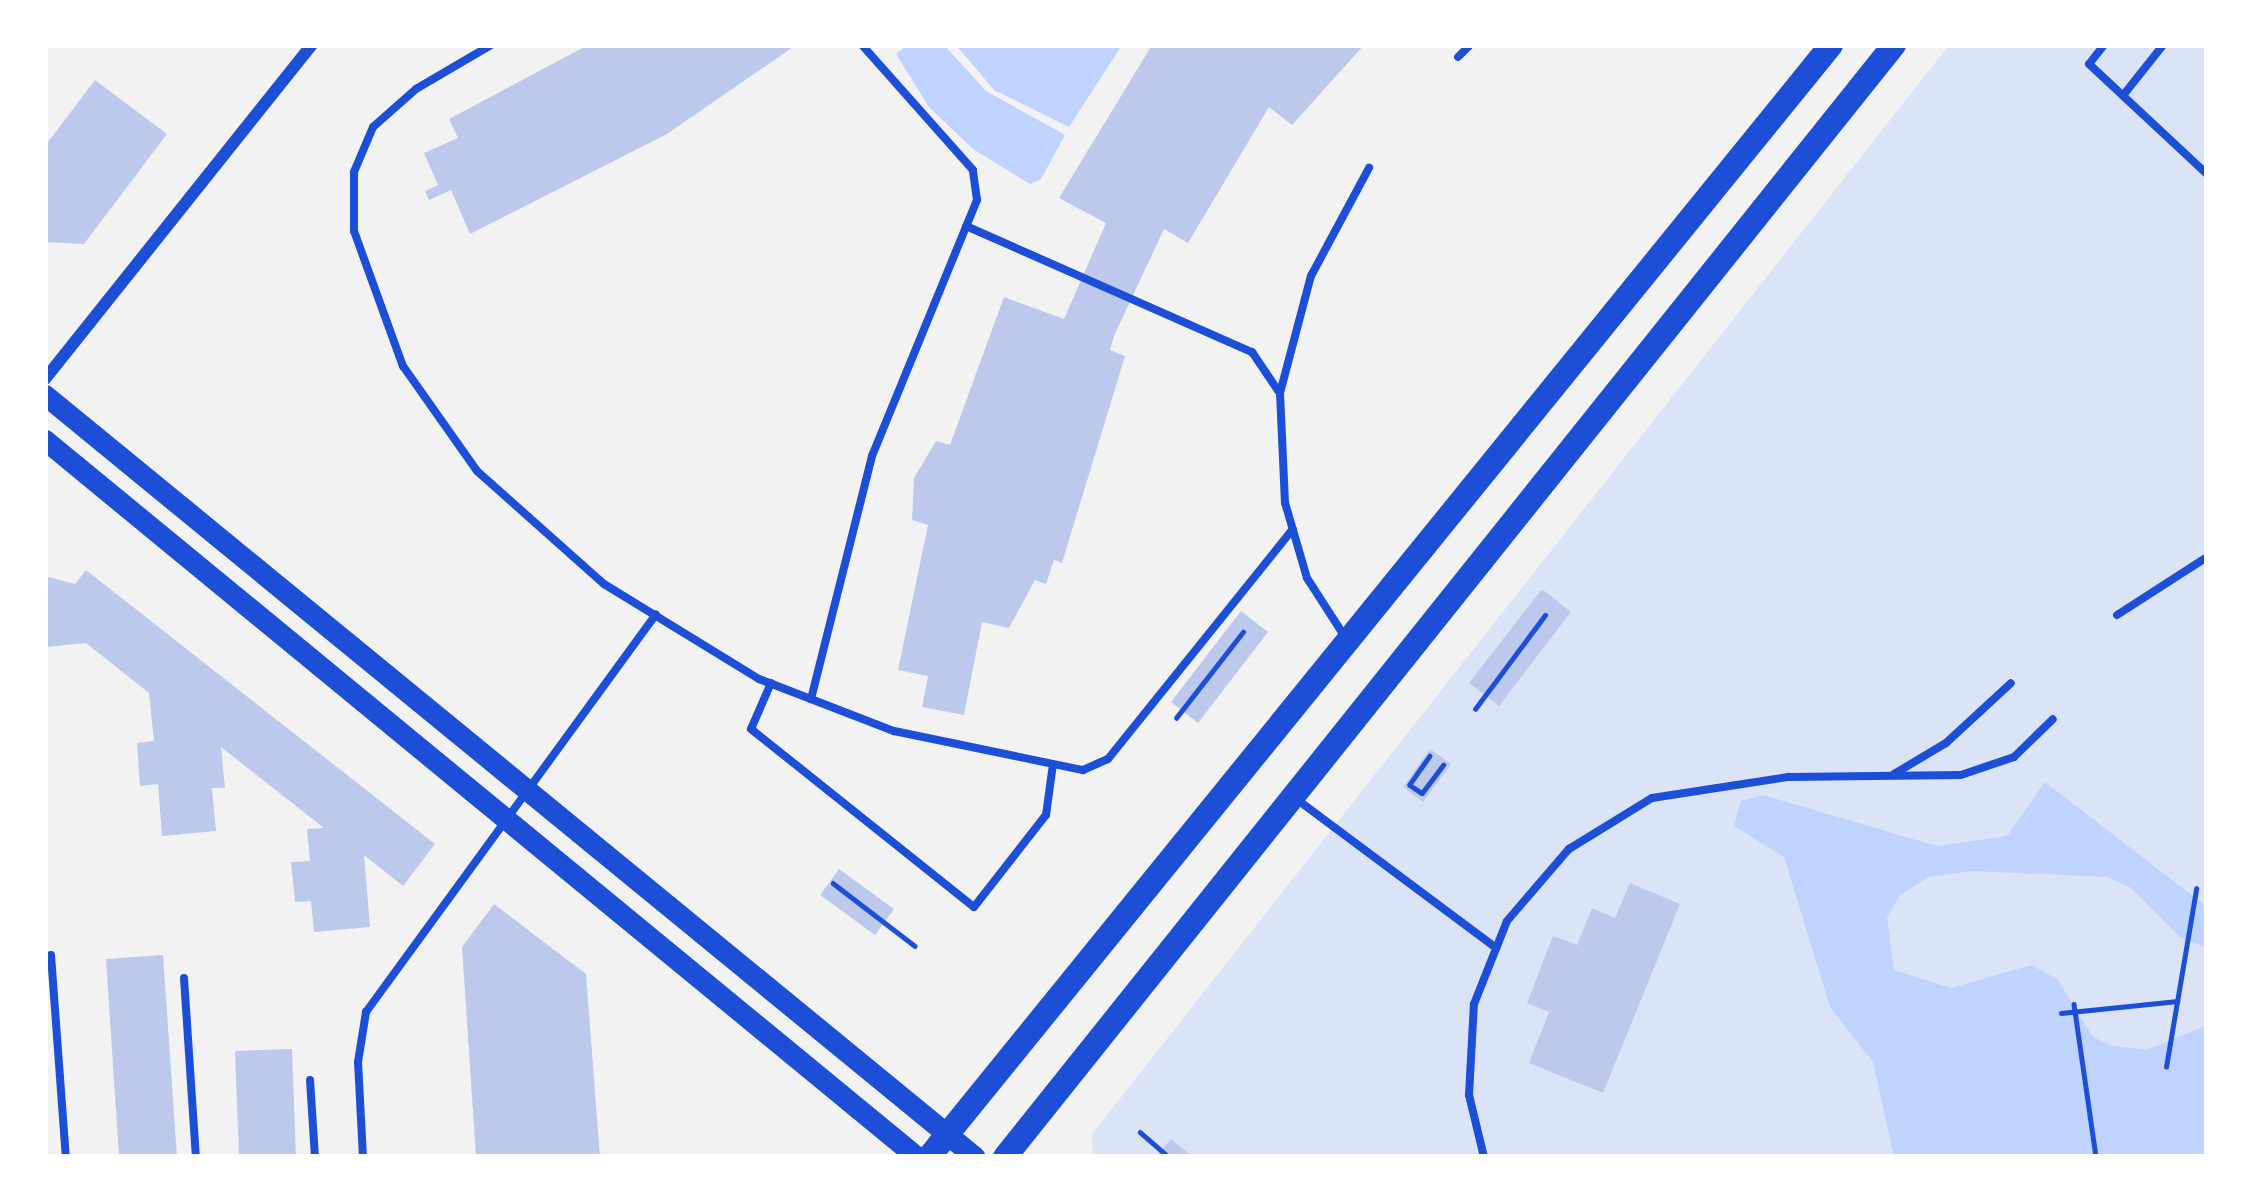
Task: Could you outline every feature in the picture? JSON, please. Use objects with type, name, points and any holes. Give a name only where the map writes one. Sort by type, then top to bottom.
[{"type":"main road","points":[[929,1157],[1832,45]]},
{"type":"main road","points":[[1005,1157],[1894,45]]},
{"type":"main road","points":[[45,395],[975,1157]]},
{"type":"main road","points":[[45,440],[917,1157]]},
{"type":"street","points":[[45,379],[313,45]]},
{"type":"lane","points":[[491,45],[416,89],[373,127],[354,172],[354,231],[403,366],[477,471],[604,584],[771,683],[894,731],[1084,770],[1108,759],[1293,529]]},
{"type":"lane","points":[[811,698],[872,456],[977,200],[973,170],[862,45]]},
{"type":"lane","points":[[1458,57],[1470,45]]},
{"type":"lane","points":[[2104,45],[2089,64],[2126,93],[2207,174]]},
{"type":"lane","points":[[2126,93],[2163,45]]},
{"type":"lane","points":[[1348,642],[1307,578],[1293,529],[1280,394],[1311,276],[1369,168]]},
{"type":"lane","points":[[966,226],[1252,352],[1280,394]]},
{"type":"lane","points":[[2116,614],[2207,557]]},
{"type":"lane","points":[[363,1157],[358,1062],[366,1012],[656,615]]},
{"type":"lane","points":[[771,683],[752,729],[974,907],[1046,815],[1053,764]]},
{"type":"lane","points":[[1893,775],[1946,743],[2011,683]]},
{"type":"lane","points":[[1484,1157],[1469,1094],[1474,1004],[1507,921],[1569,849],[1652,798],[1788,776],[1961,775],[1996,763],[2053,718]]},
{"type":"lane","points":[[1293,797],[1496,948]]},
{"type":"lane","points":[[51,955],[66,1157]]},
{"type":"lane","points":[[184,978],[196,1157]]},
{"type":"lane","points":[[310,1080],[315,1157]]},
{"type":"path","points":[[1475,709],[1545,615]]},
{"type":"path","points":[[1176,718],[1243,632]]},
{"type":"path","points":[[1430,756],[1410,785],[1422,794],[1443,764]]},
{"type":"path","points":[[833,883],[916,946]]},
{"type":"path","points":[[2166,1067],[2196,889]]},
{"type":"path","points":[[2061,1012],[2177,1001]]},
{"type":"path","points":[[2074,1008],[2096,1157]]},
{"type":"path","points":[[1140,1132],[1169,1157]]},
{"type":"shaded area","points":[[1949,45],[2207,45],[2207,1157],[1093,1157],[1092,1134]]},
{"type":"water","points":[[907,45],[944,45],[986,91],[1065,135],[1041,179],[1030,184],[973,149],[929,107],[896,54]]},
{"type":"water","points":[[956,45],[1122,45],[1069,127],[994,90]]},
{"type":"water","points":[[2045,782],[2207,907],[2207,948],[2180,937],[2131,888],[2108,877],[1973,871],[1928,877],[1899,896],[1887,918],[1894,970],[1951,988],[2031,965],[2057,979],[2093,1037],[2113,1046],[2147,1050],[2207,1025],[2207,1157],[1894,1157],[1873,1062],[1830,1007],[1784,857],[1734,826],[1741,801],[1763,795],[1937,846],[2007,836]]},
{"type":"building","points":[[588,45],[796,45],[667,134],[470,234],[451,190],[429,200],[425,191],[438,185],[424,153],[458,138],[449,119]]},
{"type":"building","points":[[1152,45],[1364,45],[1292,125],[1269,107],[1188,243],[1164,229],[1114,336],[1110,350],[1125,356],[1062,563],[1054,560],[1046,584],[1035,580],[1009,628],[982,622],[964,715],[922,707],[928,676],[898,670],[928,525],[912,520],[914,478],[936,441],[950,445],[1004,297],[1064,319],[1106,223],[1059,198]]},
{"type":"building","points":[[95,80],[167,134],[84,244],[45,242],[45,146]]},
{"type":"building","points":[[86,570],[435,844],[403,886],[364,855],[370,927],[314,932],[311,901],[295,902],[291,862],[310,861],[307,829],[324,828],[221,747],[225,788],[212,788],[216,831],[162,836],[158,784],[140,786],[137,743],[154,741],[149,693],[86,643],[45,647],[45,576],[75,584]]},
{"type":"building","points":[[1542,589],[1571,612],[1499,706],[1469,683]]},
{"type":"building","points":[[1241,611],[1268,632],[1198,723],[1171,702]]},
{"type":"building","points":[[1430,749],[1451,764],[1423,802],[1403,787]]},
{"type":"building","points":[[839,869],[894,909],[875,935],[820,895]]},
{"type":"building","points":[[1630,883],[1680,904],[1603,1093],[1529,1063],[1549,1012],[1527,1003],[1553,936],[1577,945],[1592,908],[1615,918]]},
{"type":"building","points":[[494,904],[586,974],[600,1157],[476,1157],[462,947]]},
{"type":"building","points":[[163,955],[177,1157],[119,1157],[106,959]]},
{"type":"building","points":[[292,1049],[296,1157],[239,1157],[235,1051]]},
{"type":"building","points":[[1171,1139],[1193,1157],[1155,1157]]}]
